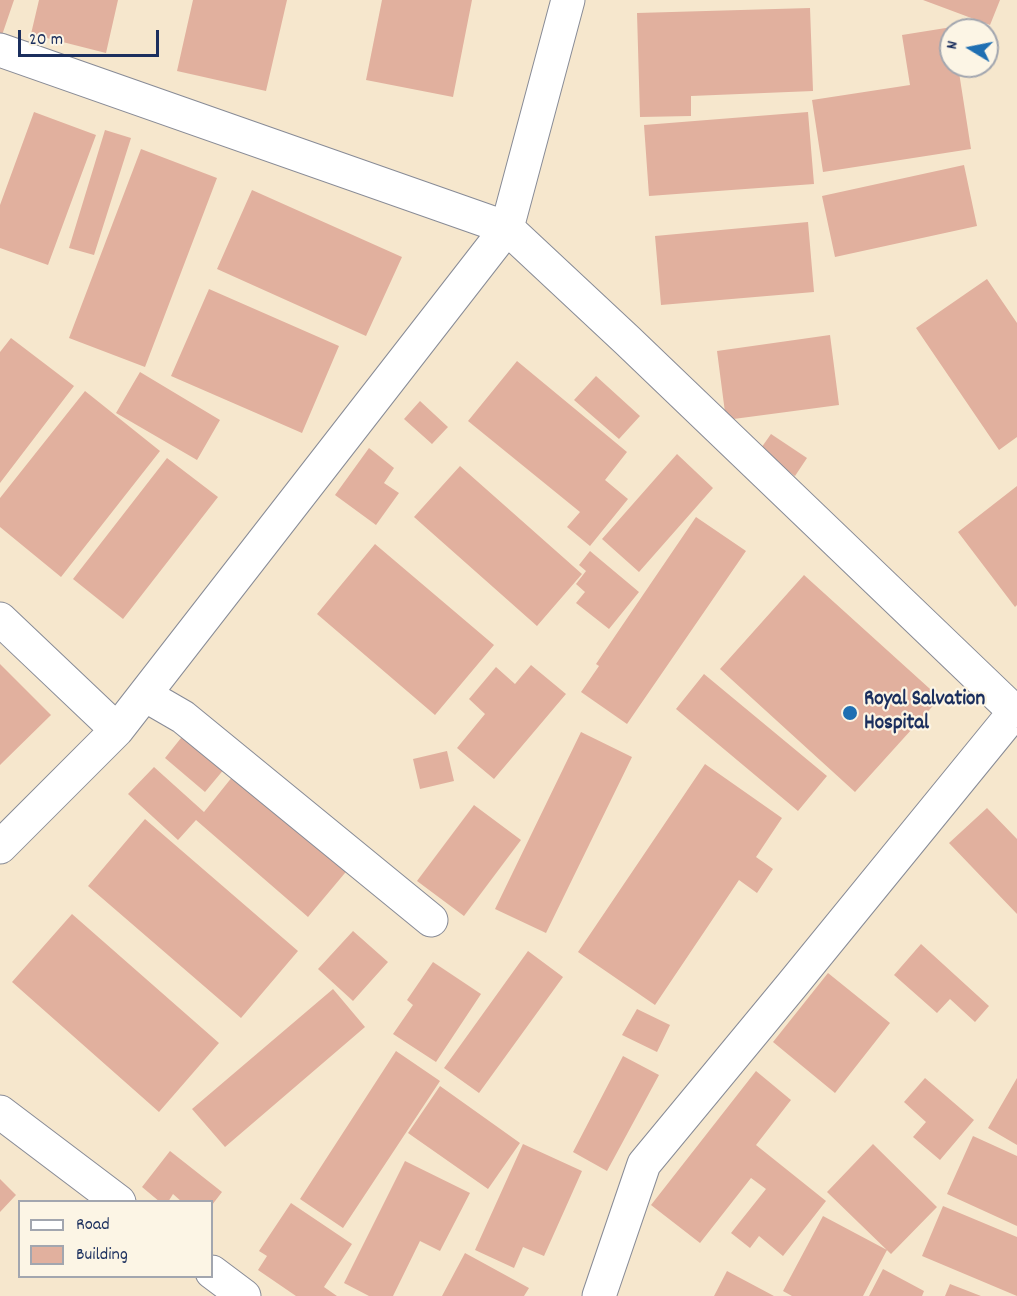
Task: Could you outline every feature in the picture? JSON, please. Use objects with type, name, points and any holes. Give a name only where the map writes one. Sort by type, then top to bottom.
[{"type":"street","points":[[0,847],[117,730],[507,228],[568,0]]},
{"type":"street","points":[[0,50],[507,228],[1015,710],[644,1164],[599,1296]]},
{"type":"street","points":[[0,619],[117,730]]},
{"type":"street","points":[[145,695],[183,717],[431,920]]},
{"type":"street","points":[[0,1112],[115,1200]]},
{"type":"street","points":[[213,1273],[244,1296]]},
{"type":"building","points":[[0,0],[14,0],[0,41]]},
{"type":"building","points":[[39,0],[118,0],[106,53],[31,34]]},
{"type":"building","points":[[193,0],[287,0],[266,91],[177,71]]},
{"type":"building","points":[[382,0],[472,0],[453,97],[366,80]]},
{"type":"building","points":[[923,0],[1000,0],[993,18],[971,18]]},
{"type":"building","points":[[810,8],[813,91],[691,96],[691,116],[640,117],[637,13]]},
{"type":"building","points":[[939,29],[939,78],[960,78],[971,149],[823,172],[812,100],[910,85],[902,35]]},
{"type":"building","points":[[34,112],[96,135],[48,265],[0,248],[0,205]]},
{"type":"building","points":[[808,112],[814,184],[649,196],[644,125]]},
{"type":"building","points":[[105,130],[131,138],[94,255],[69,248]]},
{"type":"building","points":[[141,149],[217,178],[145,367],[69,338]]},
{"type":"building","points":[[964,165],[977,226],[835,257],[822,196]]},
{"type":"building","points":[[252,190],[402,257],[366,336],[217,269]]},
{"type":"building","points":[[808,222],[814,292],[661,305],[655,236]]},
{"type":"building","points":[[987,279],[1017,323],[1017,437],[999,450],[916,328]]},
{"type":"building","points":[[209,289],[339,346],[302,433],[171,376]]},
{"type":"building","points":[[830,335],[839,405],[726,420],[717,351]]},
{"type":"building","points":[[11,338],[74,386],[0,483],[0,352]]},
{"type":"building","points":[[517,361],[627,452],[605,480],[628,499],[590,546],[567,527],[580,512],[468,421]]},
{"type":"building","points":[[140,372],[220,420],[197,460],[116,413]]},
{"type":"building","points":[[596,376],[640,416],[619,439],[574,400]]},
{"type":"building","points":[[85,391],[160,451],[61,577],[0,527],[0,498]]},
{"type":"building","points":[[420,401],[448,427],[432,444],[404,419]]},
{"type":"building","points":[[771,434],[807,458],[795,476],[759,451]]},
{"type":"building","points":[[369,448],[394,468],[384,483],[399,493],[376,525],[335,495]]},
{"type":"building","points":[[677,454],[713,488],[639,572],[602,539]]},
{"type":"building","points":[[167,458],[218,497],[123,619],[73,579]]},
{"type":"building","points":[[460,466],[582,574],[537,626],[414,517]]},
{"type":"building","points":[[1017,486],[1017,605],[1015,607],[958,532]]},
{"type":"building","points":[[696,517],[746,551],[627,724],[581,692],[599,666],[596,664]]},
{"type":"building","points":[[375,544],[494,645],[435,715],[317,614]]},
{"type":"building","points":[[590,551],[639,592],[609,629],[576,603],[585,592],[576,584],[586,571],[579,565]]},
{"type":"building","points":[[804,575],[940,698],[855,792],[720,669]]},
{"type":"building","points":[[0,664],[51,715],[0,765]]},
{"type":"building","points":[[531,665],[566,694],[494,779],[457,748],[485,714],[469,699],[496,667],[515,684]]},
{"type":"building","points":[[704,674],[827,776],[798,811],[676,709]]},
{"type":"building","points":[[581,732],[632,757],[546,933],[495,909]]},
{"type":"building","points":[[185,733],[225,768],[205,792],[165,758]]},
{"type":"building","points":[[447,751],[454,781],[420,789],[413,759]]},
{"type":"building","points":[[705,764],[782,818],[756,857],[773,869],[757,893],[739,880],[655,1005],[578,952]]},
{"type":"building","points":[[154,767],[204,812],[237,771],[350,867],[308,917],[196,820],[178,840],[128,794]]},
{"type":"building","points":[[474,805],[521,840],[464,916],[417,881]]},
{"type":"building","points":[[987,808],[1017,839],[1017,914],[949,843]]},
{"type":"building","points":[[145,819],[298,951],[241,1018],[88,886]]},
{"type":"building","points":[[72,914],[219,1043],[159,1112],[12,982]]},
{"type":"building","points":[[353,931],[388,962],[353,1001],[318,969]]},
{"type":"building","points":[[921,944],[989,1006],[975,1022],[950,999],[937,1013],[894,975]]},
{"type":"building","points":[[528,951],[563,977],[479,1093],[444,1068]]},
{"type":"building","points":[[433,962],[481,994],[436,1062],[393,1034],[413,1005],[407,1000]]},
{"type":"building","points":[[828,973],[890,1023],[835,1093],[773,1042]]},
{"type":"building","points":[[333,989],[365,1027],[225,1147],[192,1109]]},
{"type":"building","points":[[637,1009],[670,1025],[657,1052],[622,1035]]},
{"type":"building","points":[[396,1051],[440,1081],[343,1228],[300,1199]]},
{"type":"building","points":[[623,1056],[659,1075],[607,1171],[573,1152]]},
{"type":"building","points":[[756,1071],[791,1100],[756,1145],[826,1201],[783,1256],[759,1236],[750,1248],[731,1233],[766,1189],[751,1178],[700,1243],[651,1205]]},
{"type":"building","points":[[925,1078],[974,1120],[940,1160],[913,1137],[926,1122],[904,1102]]},
{"type":"building","points":[[1017,1078],[1017,1145],[988,1128]]},
{"type":"building","points":[[440,1086],[520,1143],[488,1189],[408,1133]]},
{"type":"building","points":[[973,1136],[1017,1156],[1017,1226],[947,1194]]},
{"type":"building","points":[[523,1144],[582,1171],[544,1256],[523,1247],[514,1268],[475,1250]]},
{"type":"building","points":[[873,1144],[937,1207],[891,1254],[827,1192]]},
{"type":"building","points":[[170,1151],[222,1192],[213,1204],[213,1200],[180,1200],[173,1194],[169,1200],[158,1200],[142,1187]]},
{"type":"building","points":[[405,1161],[470,1193],[440,1251],[420,1241],[393,1296],[369,1296],[344,1283]]},
{"type":"building","points":[[0,1179],[16,1195],[0,1212]]},
{"type":"building","points":[[291,1203],[352,1244],[324,1287],[337,1296],[296,1296],[258,1270],[267,1256],[259,1251]]},
{"type":"building","points":[[943,1206],[1017,1237],[1017,1296],[922,1256]]},
{"type":"building","points":[[823,1216],[887,1250],[863,1296],[792,1296],[783,1291]]},
{"type":"building","points":[[465,1253],[529,1288],[524,1296],[442,1296]]},
{"type":"building","points":[[883,1269],[924,1291],[922,1296],[869,1296]]},
{"type":"building","points":[[727,1271],[774,1296],[714,1296]]},
{"type":"building","points":[[950,1284],[981,1296],[945,1296]]},
{"type":"place","name":"Royal Salvation Hospital","points":[[850,713]]}]
